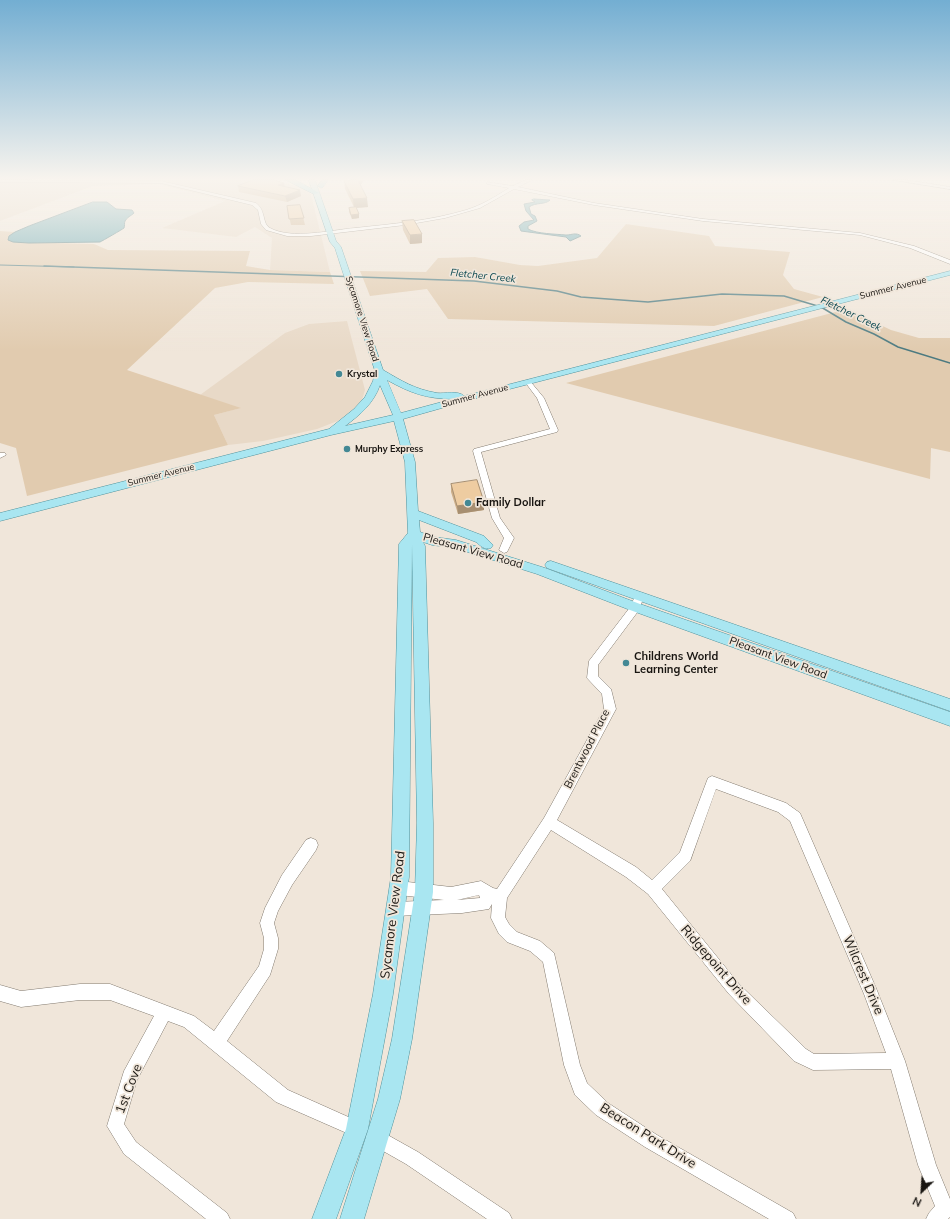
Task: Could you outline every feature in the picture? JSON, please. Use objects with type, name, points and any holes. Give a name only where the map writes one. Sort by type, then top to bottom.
[{"type":"main road","name":"Sycamore View Road","points":[[324,1219],[367,1134],[389,1099],[402,1039],[422,899],[425,823],[419,546],[414,534],[410,462],[398,417],[379,371],[337,244],[333,242],[331,237]]},
{"type":"main road","name":"Sycamore View Road","points":[[337,244],[341,241],[339,237]]},
{"type":"main road","name":"Summer Avenue","points":[[0,517],[330,432],[398,417],[950,273]]},
{"type":"main road","points":[[330,432],[362,408],[372,394],[378,380],[379,371],[409,389],[426,394],[471,397]]},
{"type":"main road","points":[[412,512],[443,526],[480,539],[487,545]]},
{"type":"main road","name":"Pleasant View Road","points":[[414,534],[437,532],[504,550],[637,601],[800,659],[950,719]]},
{"type":"main road","name":"Sycamore View Road","points":[[352,1219],[367,1134],[383,994],[398,888],[402,832],[405,544],[414,534]]},
{"type":"main road","name":"Pleasant View Road","points":[[414,534],[432,541],[456,544],[637,601]]},
{"type":"main road","name":"Pleasant View Road","points":[[800,659],[950,705]]},
{"type":"main road","points":[[402,756],[423,754]]},
{"type":"street","points":[[875,237],[912,247],[950,262]]},
{"type":"street","points":[[892,237],[913,243],[950,258]]},
{"type":"street","points":[[504,550],[509,538],[496,518],[477,451],[554,430],[540,398],[528,382]]},
{"type":"street","name":"Brentwood Place","points":[[398,888],[422,899],[465,907],[484,904],[495,895],[549,822],[610,709],[607,692],[592,678],[593,664],[637,601]]},
{"type":"street","name":"Wilcrest Drive","points":[[653,889],[685,856],[712,782],[782,807],[795,817],[833,907],[853,949],[897,1061],[927,1165],[944,1213]]},
{"type":"street","name":"Ridgepoint Drive","points":[[549,822],[631,872],[653,889],[734,989],[800,1055],[813,1062],[897,1061]]},
{"type":"street","points":[[216,1043],[265,970],[271,949],[272,938],[267,923],[272,908],[287,880],[311,845]]},
{"type":"street","name":"Beacon Park Drive","points":[[495,895],[498,918],[504,929],[512,937],[536,946],[549,958],[572,1065],[582,1089],[602,1109],[651,1141],[787,1219]]},
{"type":"street","name":"Brentwood Place","points":[[396,909],[422,899]]},
{"type":"street","points":[[0,993],[21,998],[80,992],[110,992],[189,1021],[282,1096],[367,1134],[412,1158],[502,1219]]},
{"type":"street","name":"1st Cove","points":[[165,1012],[130,1077],[115,1126],[130,1148],[221,1219]]},
{"type":"shaded area","points":[[0,237],[10,237],[13,242],[94,244],[108,250],[250,251],[246,266],[270,270],[330,272],[334,284],[248,282],[215,288],[127,370],[241,408],[214,415],[228,445],[27,496],[16,448],[0,443]]},
{"type":"shaded area","points":[[270,237],[321,237],[330,272],[270,270],[272,238]]},
{"type":"shaded area","points":[[615,237],[710,237],[715,246],[790,252],[783,275],[794,289],[823,297],[714,326],[448,319],[427,289],[370,296],[360,271],[426,272],[438,258],[475,257],[520,265],[538,266],[597,258]]},
{"type":"shaded area","points":[[847,309],[891,330],[919,338],[950,338],[950,452],[931,448],[930,479],[566,383]]},
{"type":"shaded area","points":[[347,321],[365,390],[362,400],[353,411],[340,420],[317,429],[263,441],[228,445],[214,415],[240,408],[200,395],[285,333],[309,324]]},
{"type":"water","points":[[9,237],[109,237],[100,242],[29,243],[13,242],[8,240]]},
{"type":"water","points":[[565,237],[579,237],[570,241]]},
{"type":"building","points":[[477,480],[484,502],[457,506],[451,484]]},
{"type":"waterway","name":"Fletcher Creek","points":[[0,265],[68,267]]},
{"type":"waterway","name":"Fletcher Creek","points":[[44,266],[68,267]]},
{"type":"waterway","name":"Fletcher Creek","points":[[68,267],[74,267]]},
{"type":"waterway","name":"Fletcher Creek","points":[[68,267],[474,281],[557,291],[581,297],[648,302],[722,294],[784,296],[821,307],[846,322],[874,334],[898,347],[950,363]]},
{"type":"place","name":"Krystal","points":[[339,374]]},
{"type":"place","name":"Murphy Express","points":[[347,449]]},
{"type":"place","name":"Family Dollar","points":[[468,503]]},
{"type":"place","name":"Childrens World Learning Center","points":[[626,663]]}]
